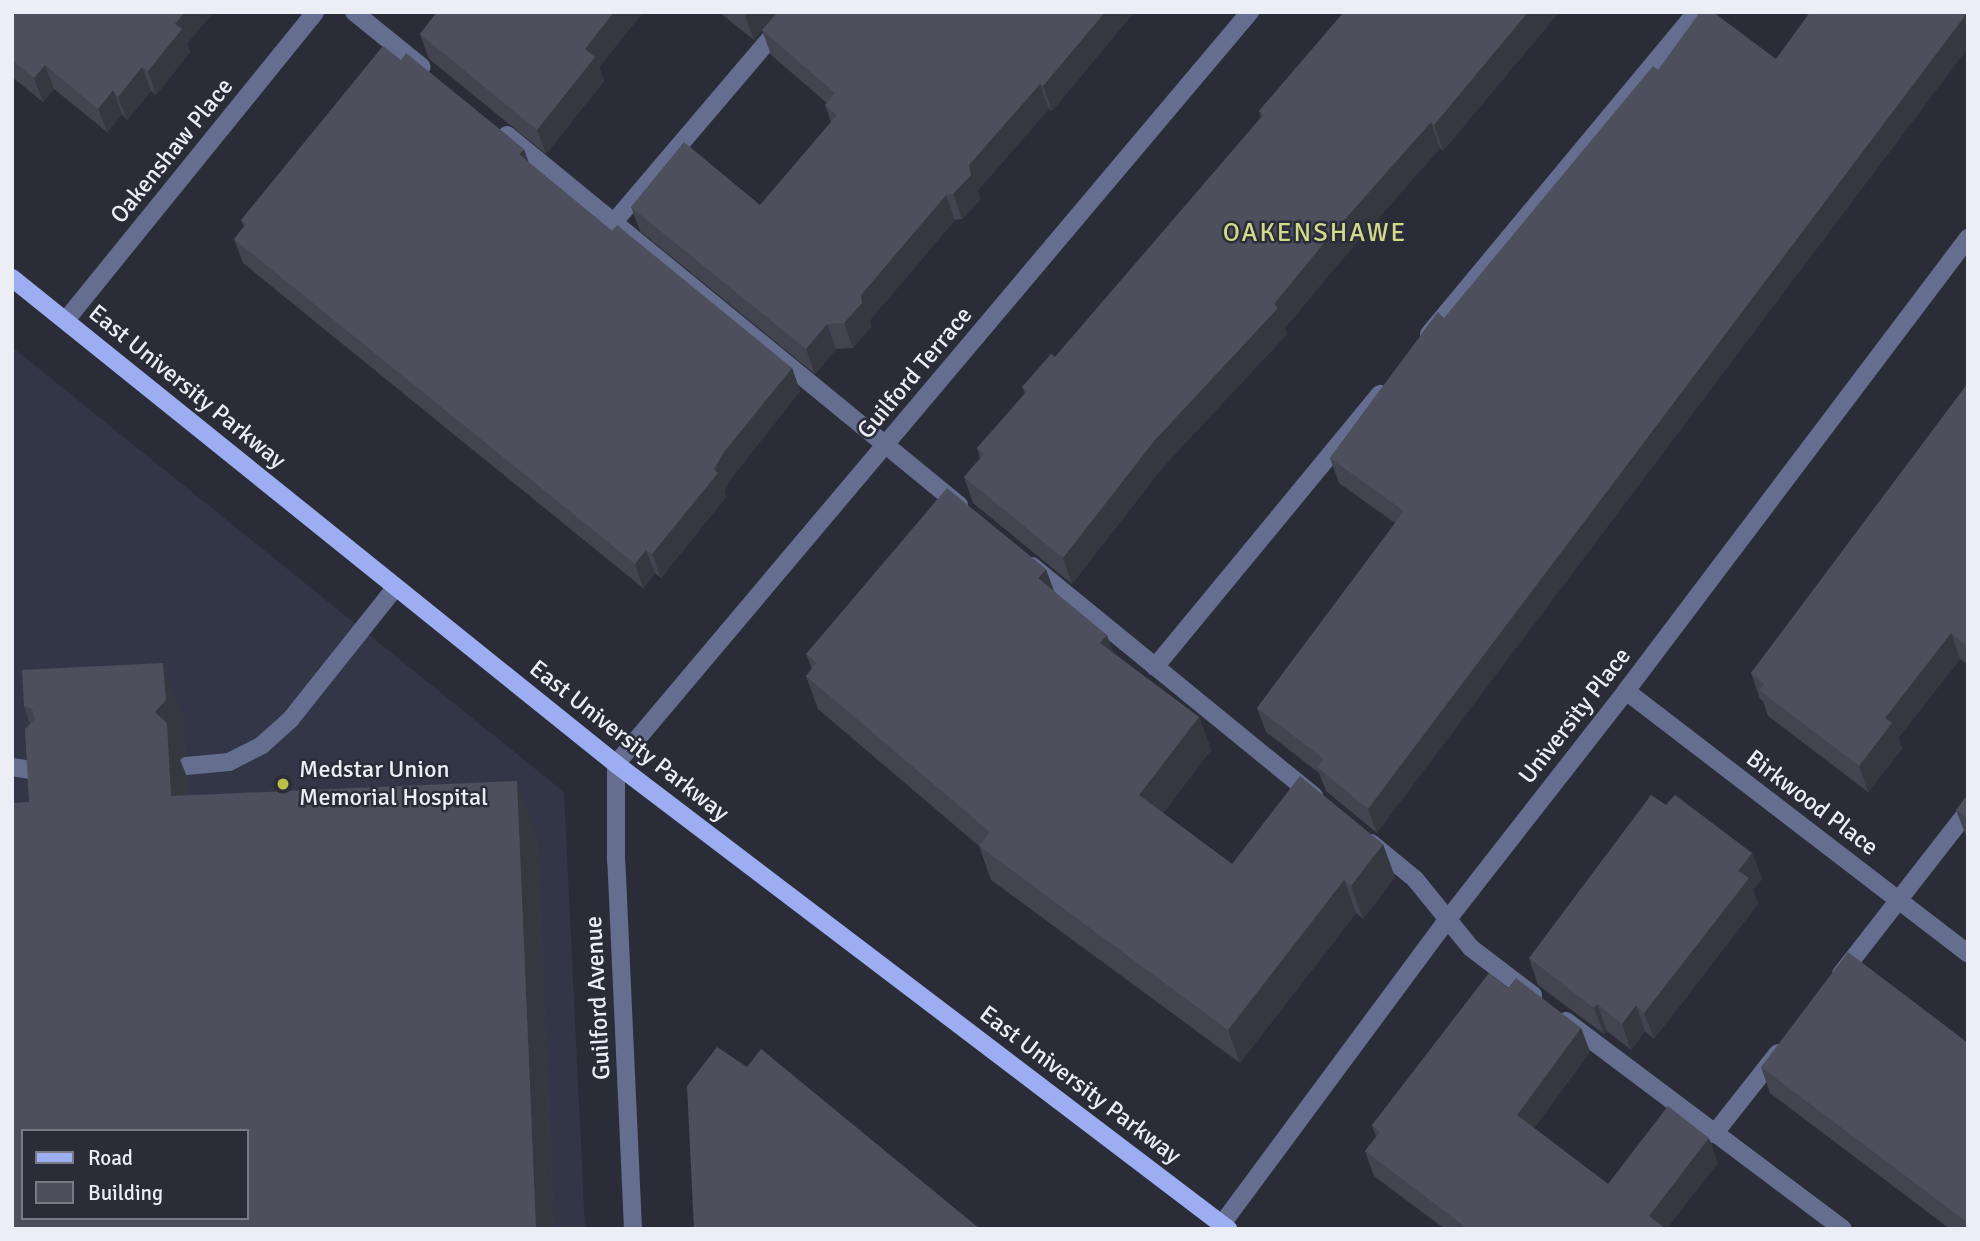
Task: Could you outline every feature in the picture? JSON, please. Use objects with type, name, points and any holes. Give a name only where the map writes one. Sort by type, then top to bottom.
[{"type":"main road","name":"East University Parkway","points":[[12,278],[616,764],[1225,1226]]},
{"type":"street","name":"Oakenshaw Place","points":[[66,320],[315,12]]},
{"type":"street","points":[[354,12],[436,78]]},
{"type":"street","points":[[614,222],[793,12]]},
{"type":"street","name":"Guilford Terrace","points":[[616,764],[1250,12]]},
{"type":"street","points":[[1413,353],[1696,12]]},
{"type":"street","points":[[488,120],[977,520]]},
{"type":"street","name":"University Place","points":[[1225,1226],[1448,919],[1626,691],[1968,238]]},
{"type":"street","points":[[1156,667],[1396,374]]},
{"type":"street","points":[[1019,554],[1329,808]]},
{"type":"street","points":[[186,766],[229,762],[262,746],[290,720],[395,588]]},
{"type":"street","name":"Birkwood Place","points":[[1626,691],[1968,953]]},
{"type":"street","name":"Guilford Avenue","points":[[616,764],[616,861],[633,1229]]},
{"type":"street","points":[[12,767],[44,772]]},
{"type":"street","points":[[1826,993],[1968,811]]},
{"type":"street","points":[[1361,835],[1415,879],[1471,948],[1843,1229]]},
{"type":"street","points":[[1714,1134],[1791,1036]]},
{"type":"shaded area","name":"Medstar Union Memorial Hospital","points":[[12,347],[564,792],[585,1229],[12,1229]]},
{"type":"building","points":[[12,12],[185,12],[175,24],[182,29],[148,71],[142,67],[118,97],[113,90],[98,109],[45,65],[34,78],[12,60]]},
{"type":"building","points":[[437,12],[614,12],[585,49],[595,57],[537,130],[420,34]]},
{"type":"building","points":[[778,12],[1105,12],[1043,86],[1040,84],[969,165],[971,175],[953,194],[946,195],[861,295],[862,303],[844,323],[827,324],[806,349],[631,207],[684,142],[760,205],[837,115],[825,105],[835,93],[762,30]]},
{"type":"building","points":[[1344,12],[1528,12],[1434,125],[1431,122],[1323,244],[1274,304],[1278,308],[1154,441],[1063,558],[964,477],[984,454],[977,448],[1027,391],[1022,387],[1051,354],[1055,357],[1263,115],[1259,111]]},
{"type":"building","points":[[1700,12],[1713,12],[1776,59],[1810,12],[1968,12],[1368,809],[1317,767],[1324,759],[1257,708],[1404,511],[1330,458],[1438,312],[1444,318],[1653,66],[1658,70]]},
{"type":"building","points":[[383,46],[401,60],[406,53],[524,149],[519,154],[612,231],[617,225],[792,368],[724,452],[714,469],[718,473],[652,554],[646,550],[635,564],[234,239],[246,224],[241,220]]},
{"type":"building","points":[[1968,383],[1968,647],[1951,633],[1885,718],[1892,723],[1859,766],[1759,690],[1764,684],[1751,673]]},
{"type":"building","points":[[947,488],[1046,569],[1038,578],[1107,635],[1100,643],[1199,717],[1139,795],[1232,864],[1300,776],[1383,844],[1351,886],[1344,880],[1228,1030],[979,846],[990,832],[806,676],[816,663],[806,654]]},
{"type":"building","name":"Medstar Union Memorial Hospital","points":[[163,663],[166,700],[155,712],[167,723],[171,796],[517,781],[536,1229],[12,1229],[12,803],[29,802],[25,729],[35,719],[32,709],[24,706],[22,670]]},
{"type":"building","points":[[1968,794],[1968,818],[1956,810]]},
{"type":"building","points":[[1651,795],[1666,805],[1675,795],[1752,853],[1738,871],[1749,878],[1644,1013],[1636,1005],[1622,1024],[1597,1004],[1594,1008],[1529,958]]},
{"type":"building","points":[[1848,952],[1968,1043],[1968,1223],[1761,1067]]},
{"type":"building","points":[[1489,973],[1508,988],[1516,978],[1581,1028],[1517,1115],[1608,1184],[1668,1106],[1709,1138],[1649,1216],[1666,1229],[1468,1229],[1365,1151],[1380,1132],[1372,1125]]},
{"type":"building","points":[[717,1047],[747,1067],[761,1049],[980,1229],[694,1229],[687,1086]]},
{"type":"place","name":"Medstar Union Memorial Hospital","points":[[283,784]]},
{"type":"district","name":"OAKENSHAWE","points":[[1315,234]]}]
